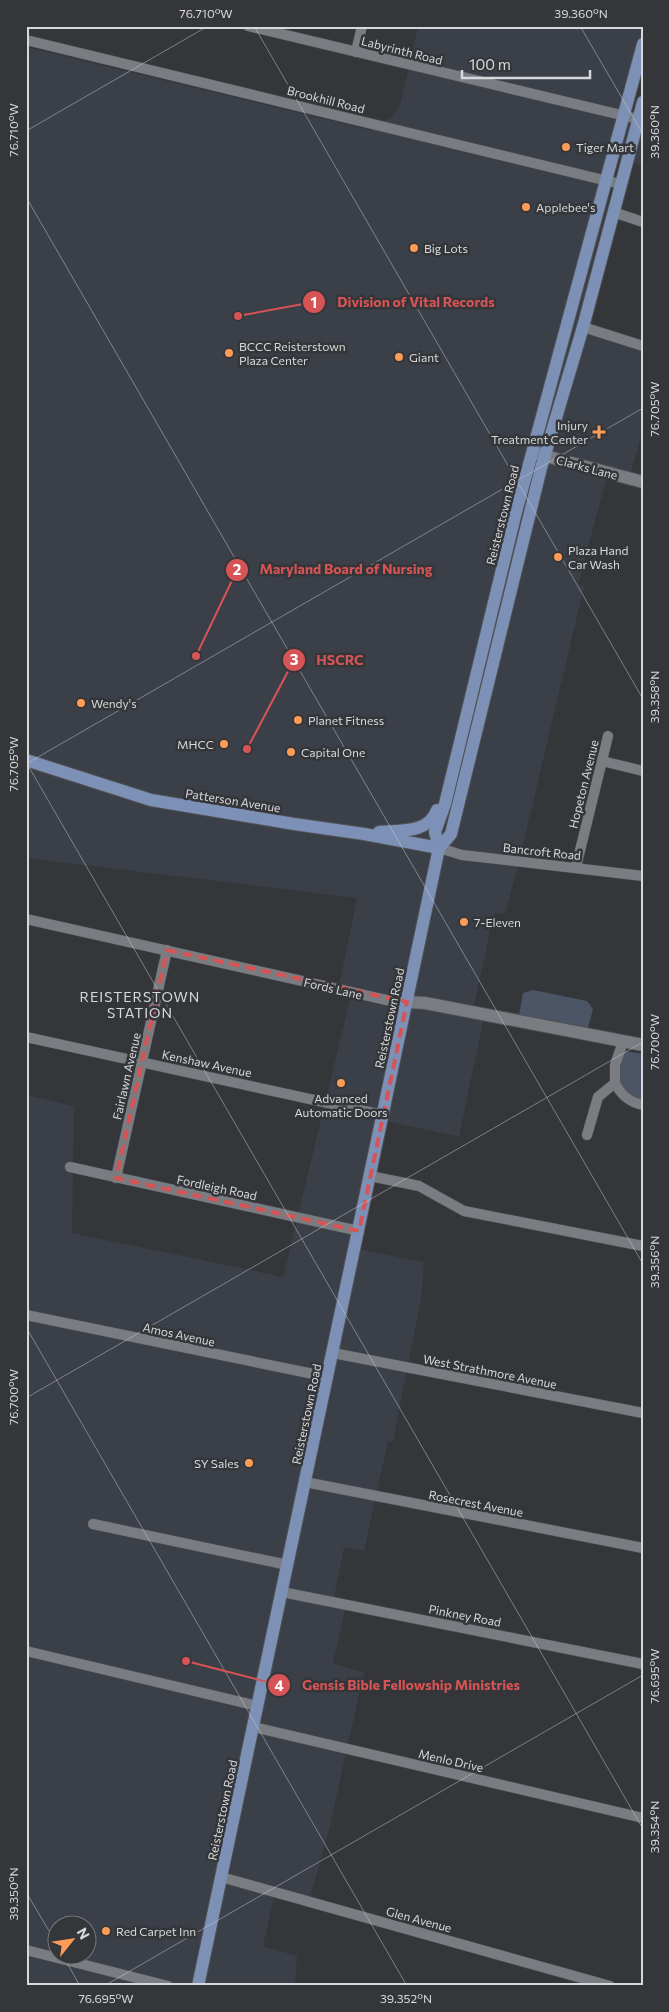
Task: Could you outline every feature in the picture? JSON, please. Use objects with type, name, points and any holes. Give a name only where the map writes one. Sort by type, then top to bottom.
[{"type":"main road","name":"Reisterstown Road","points":[[198,1986],[440,848],[451,834],[500,631],[538,454],[582,267],[643,44]]},
{"type":"main road","name":"Reisterstown Road","points":[[440,848],[435,832],[444,804],[499,582],[538,454],[583,327],[643,102]]},
{"type":"main road","points":[[582,267],[586,283],[576,322],[583,327]]},
{"type":"main road","points":[[499,582],[501,600],[495,624],[500,631]]},
{"type":"main road","points":[[364,834],[415,829],[427,825],[436,813],[446,776],[460,741]]},
{"type":"main road","name":"Patterson Avenue","points":[[26,760],[151,800],[440,848]]},
{"type":"street","name":"Labyrinth Road","points":[[248,26],[638,120]]},
{"type":"street","points":[[356,52],[362,26]]},
{"type":"street","name":"Brookhill Road","points":[[26,40],[620,184]]},
{"type":"street","points":[[613,212],[643,222]]},
{"type":"street","points":[[583,327],[643,346]]},
{"type":"street","name":"Clarks Lane","points":[[538,454],[643,482]]},
{"type":"street","name":"Hopeton Avenue","points":[[576,867],[608,736]]},
{"type":"street","points":[[602,761],[643,770]]},
{"type":"street","name":"Bancroft Road","points":[[440,848],[462,855],[643,876]]},
{"type":"street","name":"Fords Lane","points":[[26,919],[391,1001],[425,1003],[643,1045]]},
{"type":"street","name":"Fairlawn Avenue","points":[[116,1178],[167,950]]},
{"type":"street","name":"Kenshaw Avenue","points":[[26,1037],[383,1115]]},
{"type":"street","points":[[623,1042],[616,1065],[614,1083],[629,1101],[643,1105]]},
{"type":"street","points":[[587,1135],[598,1097],[614,1083]]},
{"type":"street","name":"Fordleigh Road","points":[[70,1168],[359,1230]]},
{"type":"street","points":[[370,1176],[418,1186],[464,1211],[643,1246]]},
{"type":"street","name":"Amos Avenue","points":[[26,1315],[328,1377]]},
{"type":"street","name":"West Strathmore Avenue","points":[[333,1353],[643,1413]]},
{"type":"street","name":"Rosecrest Avenue","points":[[305,1482],[643,1548]]},
{"type":"street","points":[[93,1524],[288,1565]]},
{"type":"street","name":"Pinkney Road","points":[[282,1592],[643,1664]]},
{"type":"street","points":[[26,1651],[258,1706]]},
{"type":"street","name":"Menlo Drive","points":[[254,1727],[643,1818]]},
{"type":"street","name":"Glen Avenue","points":[[221,1877],[578,1982],[610,1986]]},
{"type":"street","points":[[26,1950],[168,1986]]},
{"type":"highlighted area","points":[[167,950],[407,1002],[359,1231],[116,1178]]},
{"type":"shaded area","points":[[418,26],[643,26],[643,71],[631,115],[643,118],[643,166],[619,159],[576,328],[643,347],[643,430],[629,478],[608,473],[578,584],[584,586],[519,862],[505,914],[494,913],[472,1015],[484,1017],[459,1137],[382,1120],[354,1248],[424,1262],[422,1293],[393,1442],[388,1441],[364,1551],[344,1547],[333,1602],[346,1605],[333,1664],[364,1672],[330,1826],[309,1902],[275,1893],[263,1946],[297,1956],[295,1986],[26,1986],[26,1095],[74,1106],[72,1233],[283,1277],[352,991],[338,991],[357,898],[26,858],[26,68],[30,48],[370,130],[394,115],[401,102]]},
{"type":"shaded area","points":[[533,990],[587,1001],[593,1009],[588,1028],[519,1015],[523,993]]},
{"type":"shaded area","points":[[625,1051],[643,1054],[643,1100],[627,1096],[619,1080],[619,1062]]},
{"type":"place","name":"Tiger Mart","points":[[566,147]]},
{"type":"place","name":"Applebee's","points":[[526,207]]},
{"type":"place","name":"Big Lots","points":[[414,248]]},
{"type":"place","name":"Division of Vital Records","points":[[238,316]]},
{"type":"place","name":"BCCC Reisterstown Plaza Center","points":[[229,353]]},
{"type":"place","name":"Giant","points":[[399,357]]},
{"type":"place","name":"Injury Treatment Center","points":[[599,432]]},
{"type":"place","name":"Plaza Hand Car Wash","points":[[558,557]]},
{"type":"place","name":"Maryland Board of Nursing","points":[[196,656]]},
{"type":"place","name":"Wendy's","points":[[81,703]]},
{"type":"place","name":"Planet Fitness","points":[[298,720]]},
{"type":"place","name":"MHCC","points":[[224,744]]},
{"type":"place","name":"HSCRC","points":[[247,749]]},
{"type":"place","name":"Capital One","points":[[291,752]]},
{"type":"place","name":"7-Eleven","points":[[464,922]]},
{"type":"place","name":"Advanced Automatic Doors","points":[[341,1083]]},
{"type":"place","name":"SY Sales","points":[[249,1463]]},
{"type":"place","name":"Gensis Bible Fellowship Ministries","points":[[186,1661]]},
{"type":"place","name":"Red Carpet Inn","points":[[106,1931]]},
{"type":"district","name":"REISTERSTOWN STATION","points":[[140,1004]]}]
